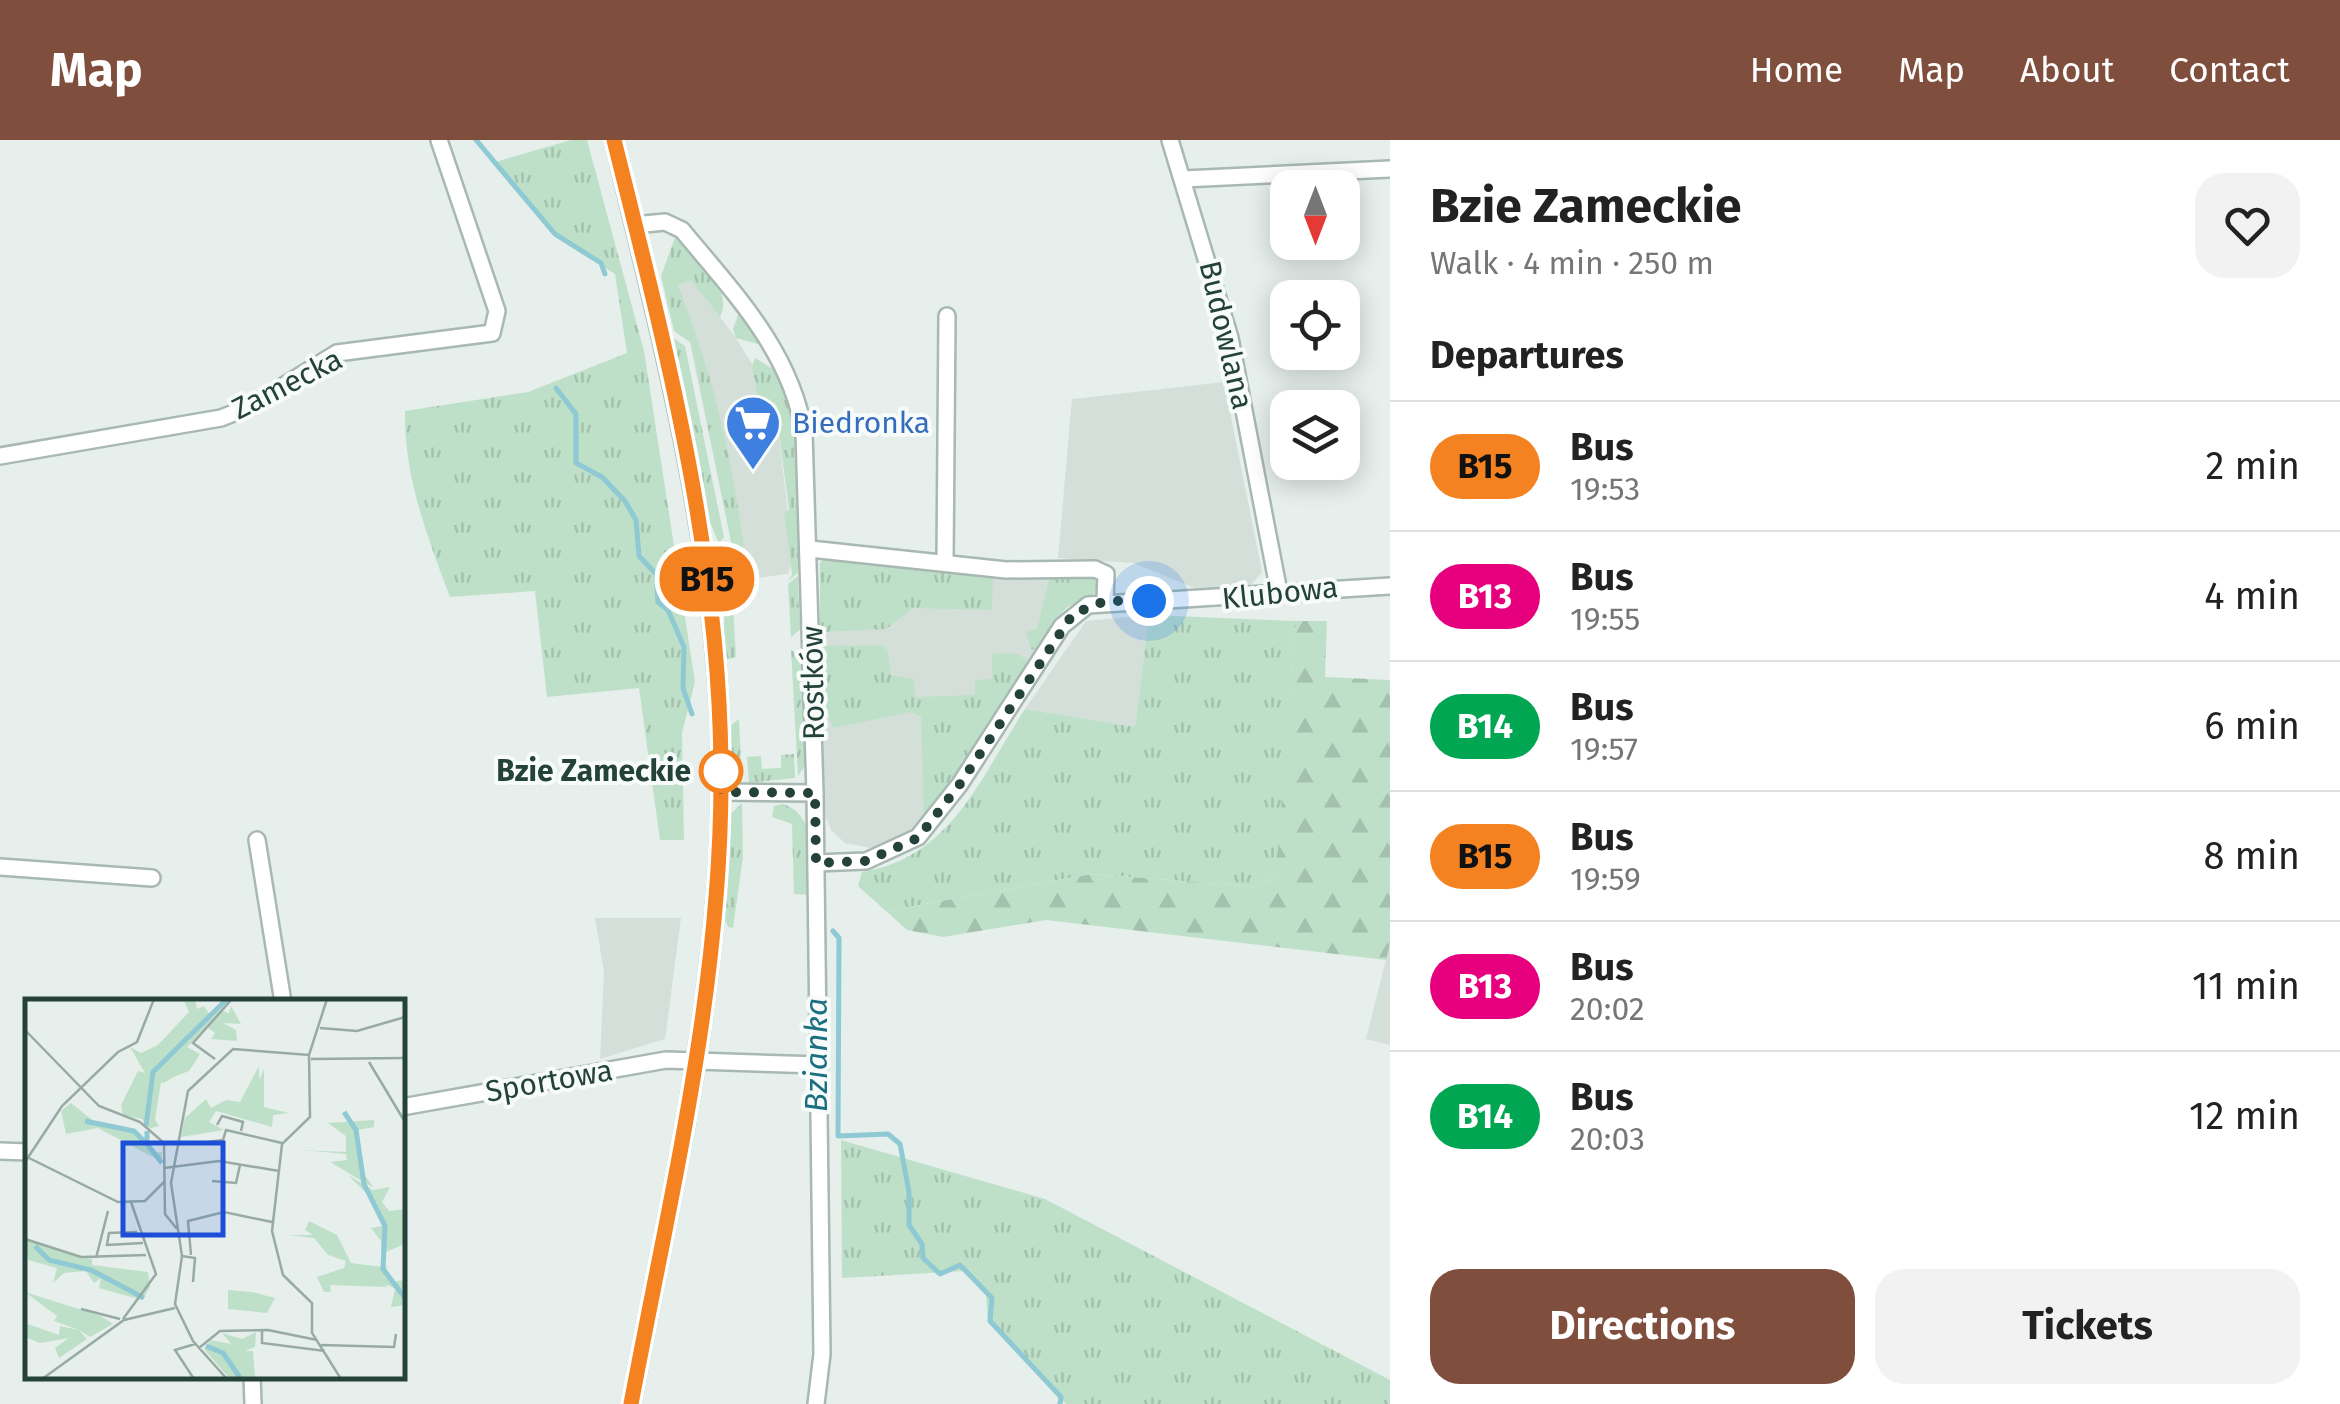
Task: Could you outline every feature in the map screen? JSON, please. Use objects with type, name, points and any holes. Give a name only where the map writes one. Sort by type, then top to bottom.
[{"type":"street","name":"Zamecka","points":[[0,456],[221,418],[249,407],[338,354],[492,333],[497,311],[439,140]]},
{"type":"street","points":[[614,140],[688,456],[700,526],[716,668],[721,792],[714,933],[696,1057],[632,1404]]},
{"type":"street","name":"Budowlana","points":[[1170,140],[1230,338],[1276,558],[1279,592]]},
{"type":"street","points":[[1184,180],[1390,169]]},
{"type":"street","name":"Rostków","points":[[634,225],[665,222],[682,230],[778,354],[792,382],[802,420],[810,549],[816,863],[822,1354],[816,1404]]},
{"type":"street","points":[[945,563],[948,316]]},
{"type":"street","points":[[810,549],[1006,570],[1101,570],[1107,582],[1105,601]]},
{"type":"street","name":"Klubowa","points":[[816,863],[866,861],[918,838],[960,784],[1073,614],[1105,601],[1201,601],[1390,586]]},
{"type":"street","points":[[721,792],[815,793]]},
{"type":"street","points":[[258,840],[282,999]]},
{"type":"street","points":[[0,866],[152,878]]},
{"type":"street","name":"Sportowa","points":[[405,1107],[696,1057],[818,1064]]},
{"type":"street","points":[[0,1151],[25,1152]]},
{"type":"street","points":[[252,1379],[253,1404]]},
{"type":"shaded area","points":[[691,279],[736,338],[775,401],[793,558],[788,574],[739,580],[678,285]]},
{"type":"shaded area","points":[[1224,382],[1262,572],[1250,586],[1200,590],[1133,563],[1058,558],[1072,399]]},
{"type":"shaded area","points":[[820,563],[1050,574],[1096,593],[1067,607],[1055,620],[975,747],[915,830],[876,849],[845,843],[831,830],[825,815],[820,738]]},
{"type":"shaded area","points":[[1149,615],[1135,727],[1025,709],[1086,621]]},
{"type":"shaded area","points":[[595,918],[681,918],[665,1039],[600,1059],[604,972]]},
{"type":"shaded area","points":[[1390,944],[1390,1045],[1366,1039]]},
{"type":"green space","points":[[571,140],[587,140],[644,351],[695,682],[682,733],[684,840],[660,840],[639,688],[547,697],[535,591],[450,597],[425,529],[408,459],[405,411],[528,392],[627,353],[615,274],[555,237],[492,163]]},
{"type":"green space","points":[[676,235],[710,273],[722,295],[720,317],[691,280],[678,285],[704,358],[730,463],[747,574],[738,576],[691,343],[674,331],[661,276]]},
{"type":"green space","points":[[739,312],[761,345],[736,338],[733,329]]},
{"type":"green space","points":[[669,335],[685,346],[724,537],[719,544],[706,512]]},
{"type":"green space","points":[[755,358],[781,374],[798,435],[798,573],[788,581],[792,575],[784,512],[789,510],[775,402],[759,405],[752,366]]},
{"type":"green space","points":[[825,557],[993,573],[992,610],[913,608],[886,629],[824,632],[820,629],[820,563]]},
{"type":"green space","points":[[1097,573],[1102,579],[1096,593],[1067,607],[1037,650],[1031,649],[1026,632],[1037,629],[1050,574]]},
{"type":"green space","points":[[798,576],[799,616],[804,626],[791,637],[788,584]]},
{"type":"green space","points":[[725,598],[733,605],[736,657],[723,661]]},
{"type":"green space","points":[[1149,615],[1296,621],[1277,874],[1258,887],[1092,874],[886,911],[858,886],[862,872],[893,864],[941,832],[977,787],[1025,709],[1135,727]]},
{"type":"green space","points":[[1296,621],[1327,621],[1325,677],[1390,680],[1390,944],[1386,960],[1046,920],[943,937],[907,930],[886,911],[1092,874],[1258,887],[1276,875]]},
{"type":"green space","points":[[882,645],[888,651],[891,675],[914,679],[915,697],[975,695],[975,680],[992,679],[992,654],[1015,653],[1026,659],[1027,666],[924,822],[921,717],[911,712],[833,728],[820,689],[820,650],[824,646]]},
{"type":"green space","points":[[791,650],[806,661],[807,763],[798,776]]},
{"type":"green space","points":[[739,719],[742,783],[730,771],[728,728]]},
{"type":"green space","points":[[794,754],[795,778],[749,783],[747,757],[761,756],[762,769],[781,768],[781,755]]},
{"type":"green space","points":[[742,803],[743,857],[733,928],[728,927],[723,915],[729,816]]},
{"type":"green space","points":[[783,804],[795,810],[807,830],[811,856],[809,895],[794,894],[792,824],[772,817],[774,806]]},
{"type":"green space","points":[[841,1140],[1045,1199],[1390,1380],[1390,1404],[1066,1404],[988,1322],[986,1294],[964,1271],[842,1278]]},
{"type":"waterway","name":"Bzianka","points":[[476,140],[555,234],[601,263],[605,274]]},
{"type":"waterway","name":"Bzianka","points":[[556,388],[576,414],[576,463],[602,477],[625,501],[636,520],[639,556],[656,574],[658,602],[668,610],[684,647],[683,688],[692,714]]},
{"type":"waterway","name":"Bzianka","points":[[833,931],[839,938],[838,1136],[888,1134],[900,1144],[909,1192],[909,1225],[922,1244],[923,1258],[940,1274],[960,1265],[992,1298],[990,1321],[1061,1397],[1060,1404]]},
{"type":"bus line","name":"B15","points":[[614,140],[688,456],[700,526],[718,690],[722,772],[714,933],[705,1000],[631,1404]]},
{"type":"place","name":"Biedronka","points":[[753,472]]},
{"type":"place","name":"Bzie Zameckie","points":[[721,771]]},
{"type":"route","points":[[721,771],[721,792],[815,793],[816,863],[866,861],[885,855],[918,838],[928,828],[1073,614],[1105,601],[1149,601]]}]
